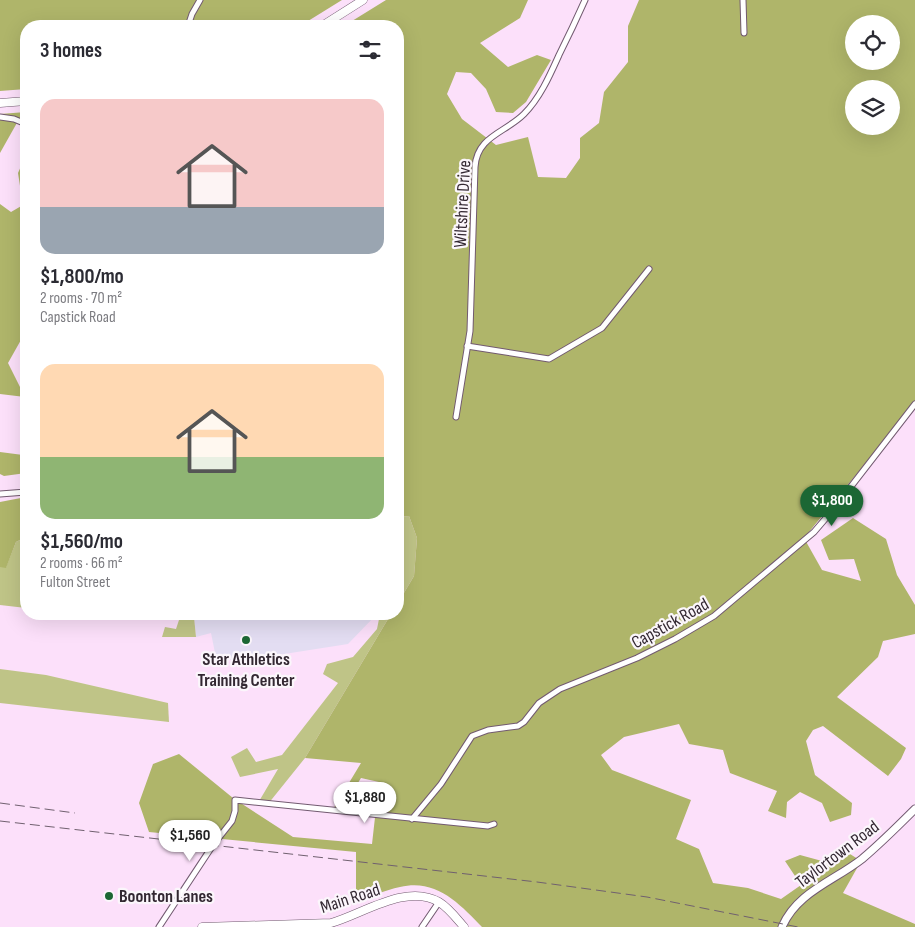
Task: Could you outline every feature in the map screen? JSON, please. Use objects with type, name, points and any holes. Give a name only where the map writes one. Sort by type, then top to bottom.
[{"type":"main road","points":[[332,20],[364,0]]},
{"type":"main road","points":[[0,103],[20,101]]},
{"type":"main road","name":"Main Road","points":[[202,927],[343,923],[386,902],[400,898],[422,896],[439,902]]},
{"type":"main road","points":[[439,902],[446,906],[464,927]]},
{"type":"street","points":[[190,20],[200,0]]},
{"type":"street","name":"Wiltshire Drive","points":[[456,417],[470,331],[476,156],[486,141],[514,123],[531,106],[548,79],[586,0]]},
{"type":"street","points":[[743,0],[744,34]]},
{"type":"street","points":[[0,117],[20,122]]},
{"type":"street","points":[[467,346],[549,359],[602,328],[649,269]]},
{"type":"street","name":"Capstick Road","points":[[412,819],[441,784],[472,736],[488,730],[518,726],[524,722],[539,703],[560,690],[638,658],[714,616],[779,560],[801,544],[824,522],[915,404]]},
{"type":"street","points":[[0,494],[20,493]]},
{"type":"street","points":[[159,927],[213,845],[232,821],[235,811],[235,800],[412,819],[488,826],[494,824]]},
{"type":"street","name":"Taylortown Road","points":[[782,927],[792,909],[804,897],[862,859],[915,809]]},
{"type":"street","points":[[422,927],[439,902]]},
{"type":"shaded area","points":[[194,620],[371,620],[348,644],[239,661],[216,658],[211,633],[196,637]]},
{"type":"green space","points":[[0,0],[342,0],[310,20],[20,20],[20,89],[0,91]]},
{"type":"green space","points":[[386,0],[528,0],[520,18],[480,43],[508,67],[537,55],[551,60],[526,102],[513,113],[496,112],[486,89],[471,73],[456,72],[447,94],[462,119],[496,145],[528,137],[538,177],[566,178],[580,158],[580,138],[599,123],[604,92],[628,62],[628,26],[639,0],[915,0],[915,403],[804,538],[822,570],[861,581],[854,559],[829,560],[821,540],[853,518],[886,539],[897,575],[915,605],[915,634],[883,641],[878,657],[837,697],[906,748],[901,759],[888,776],[823,726],[813,730],[806,741],[815,775],[852,803],[851,815],[830,822],[822,803],[800,792],[787,802],[786,818],[768,811],[777,791],[730,773],[723,750],[689,744],[679,724],[624,737],[601,755],[612,770],[691,800],[676,839],[699,849],[713,883],[748,888],[781,899],[801,885],[785,861],[800,855],[833,864],[850,854],[861,861],[843,893],[915,924],[915,927],[482,927],[456,902],[446,895],[425,886],[400,887],[356,902],[356,852],[149,832],[139,803],[153,764],[179,754],[233,798],[293,837],[372,844],[379,782],[361,778],[340,812],[332,811],[361,763],[305,758],[387,620],[404,620],[404,593],[414,576],[417,538],[409,516],[404,516],[404,20],[354,20]]},
{"type":"green space","points":[[20,112],[20,122],[18,121],[0,153],[0,114]]},
{"type":"green space","points":[[20,168],[20,186],[18,173]]},
{"type":"green space","points":[[0,204],[11,212],[20,207],[20,342],[8,363],[20,387],[20,396],[0,394]]},
{"type":"green space","points":[[0,452],[20,455],[20,474],[4,476],[0,474]]},
{"type":"green space","points":[[20,498],[20,540],[16,542],[6,568],[0,567],[0,502]]},
{"type":"green space","points":[[404,516],[409,516],[417,538],[414,576],[404,593]]},
{"type":"green space","points":[[20,540],[20,607],[0,605],[0,567],[6,567],[16,542]]},
{"type":"green space","points":[[179,620],[194,620],[196,637],[162,637],[165,627],[176,629]]},
{"type":"green space","points":[[379,620],[387,620],[305,758],[268,804],[258,803],[278,769],[240,777],[231,757],[247,748],[256,762],[282,755],[338,683],[323,674],[327,664],[353,657],[377,629]]},
{"type":"green space","points":[[0,669],[46,675],[168,703],[169,722],[0,703]]},
{"type":"railway","points":[[0,803],[75,813]]},
{"type":"railway","points":[[0,821],[537,882],[647,897],[798,927]]},
{"type":"place","name":"Star Athletics Training Center","points":[[246,640]]},
{"type":"place","name":"Boonton Lanes","points":[[109,896]]}]
